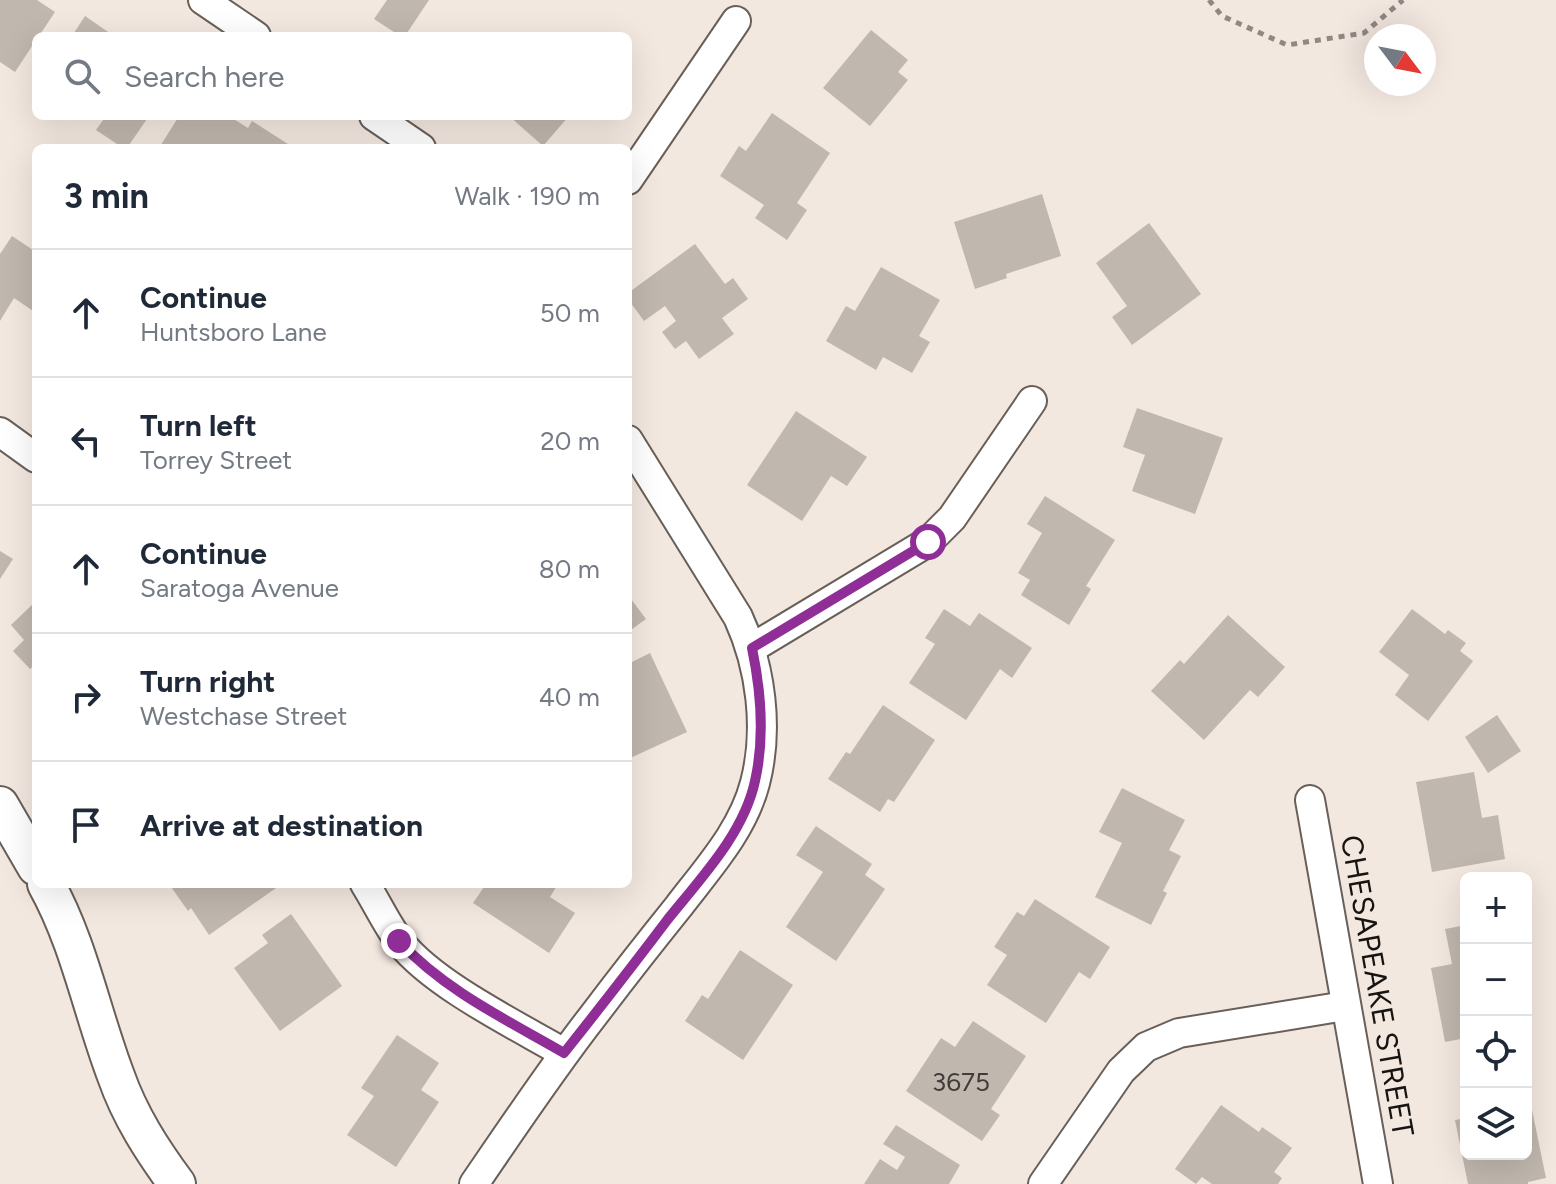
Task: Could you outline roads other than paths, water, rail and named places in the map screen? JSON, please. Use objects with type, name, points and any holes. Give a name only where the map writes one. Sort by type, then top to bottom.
[{"type":"street","points":[[203,0],[250,32]]},
{"type":"street","points":[[632,174],[736,21]]},
{"type":"street","points":[[380,120],[415,144]]},
{"type":"street","points":[[752,648],[928,542],[952,518],[1032,401]]},
{"type":"street","points":[[0,432],[32,455]]},
{"type":"street","points":[[474,1184],[564,1053],[719,854],[743,815],[755,782],[759,751],[759,682],[752,648],[738,617],[632,446]]},
{"type":"street","name":"CHESAPEAKE STREET","points":[[1310,800],[1378,1184]]},
{"type":"street","points":[[0,805],[32,860]]},
{"type":"street","points":[[48,888],[75,952],[116,1079],[145,1139],[177,1184]]},
{"type":"street","points":[[367,888],[399,941],[417,961],[439,978],[564,1053]]},
{"type":"street","points":[[1043,1184],[1121,1071],[1146,1047],[1179,1033],[1345,1006]]}]
